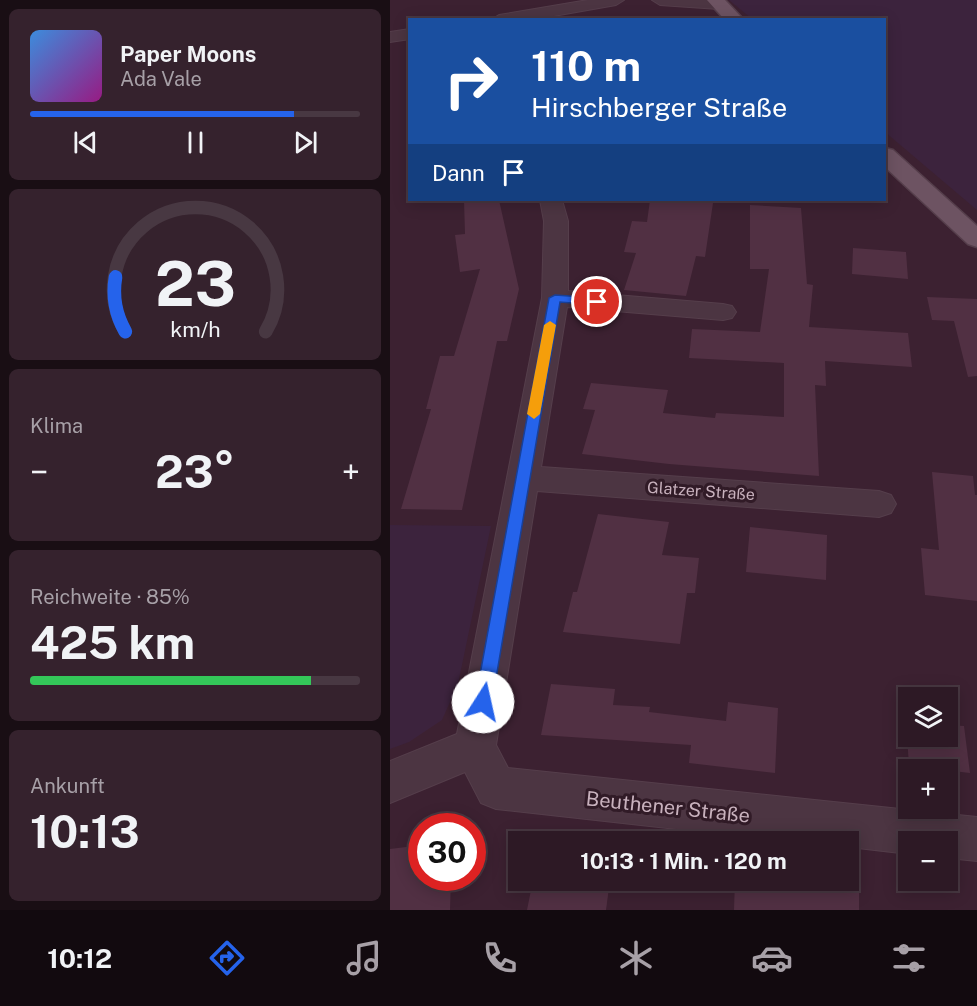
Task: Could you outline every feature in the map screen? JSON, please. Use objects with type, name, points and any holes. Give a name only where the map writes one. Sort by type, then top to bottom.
[{"type":"main road","points":[[717,2],[734,18]]},
{"type":"main road","points":[[886,156],[977,239]]},
{"type":"street","points":[[511,18],[616,0]]},
{"type":"street","points":[[660,0],[717,2]]},
{"type":"street","points":[[390,37],[408,34]]},
{"type":"street","points":[[390,782],[476,747],[555,298],[556,220],[551,201]]},
{"type":"street","points":[[555,298],[723,312]]},
{"type":"street","name":"Glatzer Straße","points":[[522,478],[879,504]]},
{"type":"street","name":"Beuthener Straße","points":[[476,747],[496,788],[977,839]]},
{"type":"shaded area","points":[[729,0],[977,0],[977,210],[886,133],[886,18],[751,18]]},
{"type":"shaded area","points":[[390,525],[491,526],[458,684],[442,720],[409,742],[390,749]]},
{"type":"building","points":[[464,201],[499,201],[519,289],[507,341],[497,341],[462,510],[401,509],[431,409],[426,409],[440,356],[454,356],[480,269],[460,272],[455,235],[465,234]]},
{"type":"building","points":[[650,201],[713,203],[705,257],[696,256],[686,296],[624,290],[636,253],[624,252],[632,221],[647,222]]},
{"type":"building","points":[[750,205],[801,208],[807,284],[813,285],[809,327],[908,333],[912,367],[825,361],[826,386],[815,385],[819,476],[669,464],[582,454],[595,410],[583,409],[591,383],[668,390],[663,413],[715,418],[716,413],[784,417],[784,363],[689,358],[692,329],[760,332],[769,269],[750,269]]},
{"type":"building","points":[[853,248],[906,252],[908,279],[852,274]]},
{"type":"building","points":[[927,297],[977,299],[977,376],[968,377],[954,321],[932,320]]},
{"type":"building","points":[[932,472],[973,476],[975,495],[977,495],[977,601],[925,595],[921,548],[939,550]]},
{"type":"building","points":[[598,514],[669,522],[662,555],[699,558],[695,593],[687,593],[680,644],[563,632],[573,592],[577,592]]},
{"type":"building","points":[[750,527],[827,535],[826,580],[746,572]]},
{"type":"building","points":[[551,684],[615,689],[613,705],[650,707],[649,712],[726,721],[728,702],[778,708],[775,773],[689,763],[691,745],[541,735]]},
{"type":"building","points":[[958,726],[964,726],[970,773],[958,772],[958,759],[909,759],[908,747],[958,747]]},
{"type":"building","points":[[408,847],[408,891],[451,891],[450,910],[390,910],[390,849]]},
{"type":"building","points":[[531,891],[609,891],[606,910],[527,910]]},
{"type":"building","points":[[735,891],[859,891],[859,910],[734,910]]},
{"type":"slow traffic","points":[[534,414],[550,325]]},
{"type":"route","points":[[483,702],[555,298],[597,302]]}]
